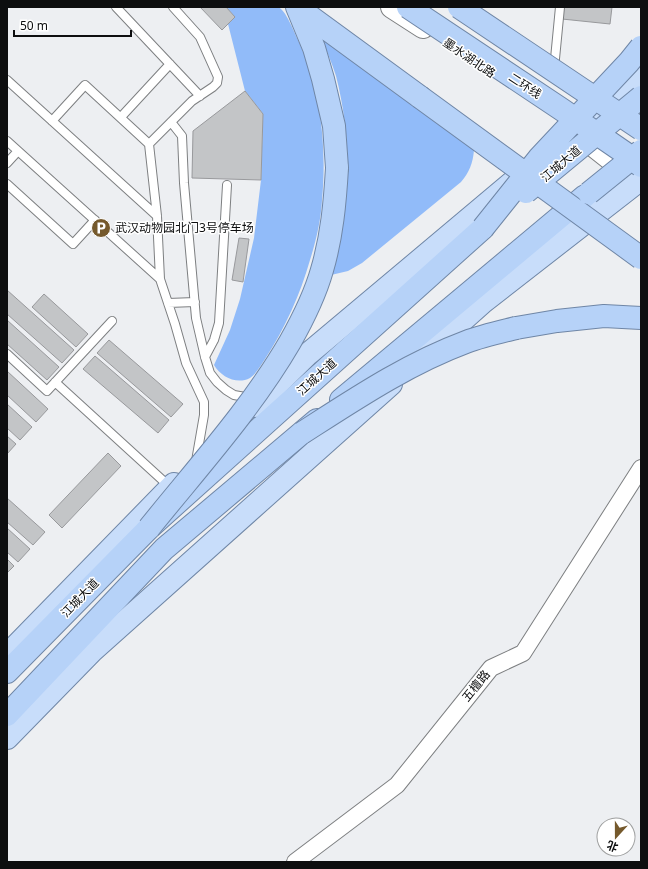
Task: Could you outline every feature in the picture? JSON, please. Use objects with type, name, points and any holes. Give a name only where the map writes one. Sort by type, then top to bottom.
[{"type":"highway","points":[[297,7],[641,258]]},
{"type":"highway","points":[[149,528],[247,408],[261,388],[301,323],[322,270],[336,198],[337,168],[334,126],[314,48],[297,7]]},
{"type":"highway","name":"二环线","points":[[408,7],[567,113],[624,153],[640,175]]},
{"type":"highway","points":[[459,7],[641,129]]},
{"type":"highway","points":[[483,228],[539,158],[629,62],[641,47]]},
{"type":"highway","name":"江城大道","points":[[7,672],[149,528],[483,228],[641,97]]},
{"type":"highway","points":[[7,715],[164,549],[641,151]]},
{"type":"highway","points":[[589,193],[640,175]]},
{"type":"highway","points":[[302,433],[384,381],[467,342],[516,328],[557,321],[604,316],[641,318]]},
{"type":"main road","name":"墨水湖北路","points":[[392,7],[497,76],[640,175]]},
{"type":"main road","points":[[450,7],[554,76],[641,139]]},
{"type":"main road","points":[[7,656],[171,487],[308,354],[574,130],[602,110],[641,78]]},
{"type":"main road","points":[[7,738],[92,651],[483,302],[640,175]]},
{"type":"street","name":"五檀路","points":[[295,862],[397,785],[491,668],[523,653],[641,468]]},
{"type":"lane","points":[[116,7],[200,96]]},
{"type":"lane","points":[[149,144],[192,101],[217,83],[218,77],[200,37],[173,7]]},
{"type":"lane","points":[[554,76],[560,7]]},
{"type":"lane","points":[[121,117],[170,64]]},
{"type":"lane","points":[[7,80],[156,216]]},
{"type":"lane","points":[[52,120],[85,85],[149,144],[160,279],[186,363],[204,402],[204,414],[196,463]]},
{"type":"lane","points":[[171,122],[182,136],[184,183],[196,318],[210,373],[217,382],[234,395],[246,398],[262,398]]},
{"type":"lane","points":[[7,141],[160,279]]},
{"type":"lane","points":[[7,163],[18,151]]},
{"type":"lane","points":[[7,184],[73,244],[95,220]]},
{"type":"lane","points":[[205,357],[214,340],[219,323],[227,185]]},
{"type":"lane","points":[[168,303],[195,302]]},
{"type":"lane","points":[[7,354],[47,391],[112,321]]},
{"type":"lane","points":[[55,382],[171,487]]},
{"type":"shaded area","points":[[226,7],[278,7],[284,12],[298,40],[312,78],[320,118],[324,160],[319,223],[302,286],[285,323],[262,364],[250,378],[240,381],[230,379],[225,376],[214,365],[230,330],[240,299],[254,238],[261,180],[263,114],[245,91],[228,24],[235,17]]},
{"type":"shaded area","points":[[321,36],[474,150],[470,168],[461,182],[362,263],[348,271],[331,275],[345,207],[348,169],[346,131],[340,94],[333,66]]},
{"type":"building","points":[[200,7],[226,7],[235,17],[222,30]]},
{"type":"building","points":[[564,7],[612,7],[610,24],[562,19]]},
{"type":"building","points":[[245,91],[263,114],[261,180],[192,178],[193,131]]},
{"type":"building","points":[[239,238],[249,239],[243,282],[232,280]]},
{"type":"building","points":[[7,290],[74,350],[62,363],[7,314]]},
{"type":"building","points":[[44,294],[88,334],[76,347],[32,307]]},
{"type":"building","points":[[7,320],[59,367],[47,380],[7,344]]},
{"type":"building","points":[[109,340],[183,404],[171,417],[97,353]]},
{"type":"building","points":[[95,356],[169,420],[158,433],[83,369]]},
{"type":"building","points":[[7,371],[48,409],[36,422],[7,395]]},
{"type":"building","points":[[7,404],[32,427],[20,440],[7,428]]},
{"type":"building","points":[[7,436],[16,444],[7,454]]},
{"type":"building","points":[[108,453],[121,466],[62,528],[49,515]]},
{"type":"building","points":[[7,498],[45,532],[33,545],[7,522]]},
{"type":"building","points":[[7,528],[30,549],[18,562],[7,552]]},
{"type":"building","points":[[7,559],[14,566],[7,573]]},
{"type":"place","name":"武汉动物园北门3号停车场","points":[[101,228]]}]
